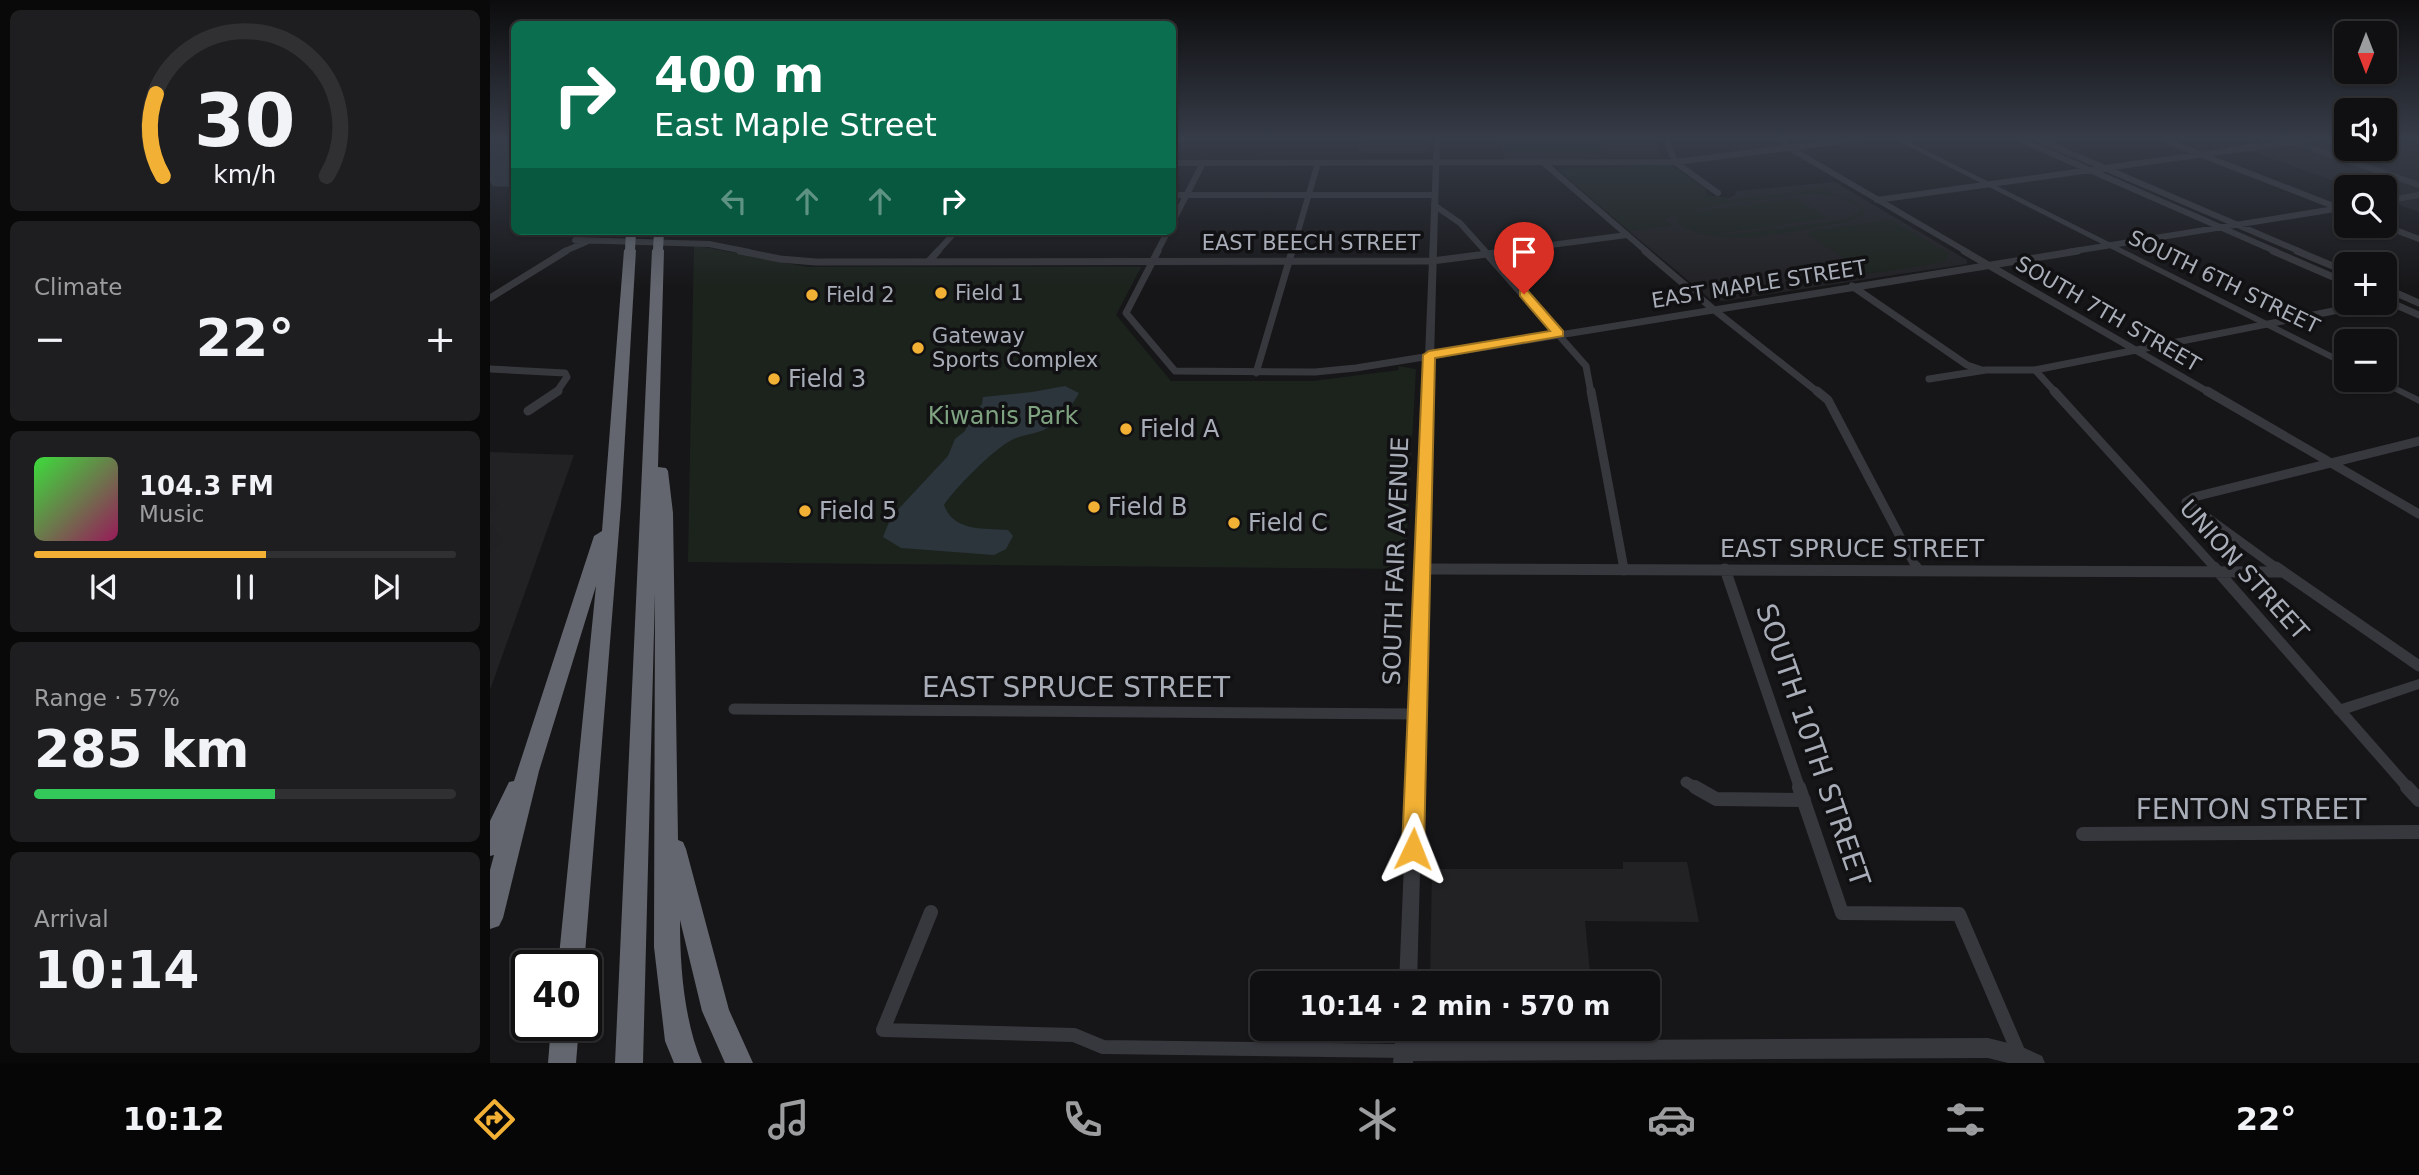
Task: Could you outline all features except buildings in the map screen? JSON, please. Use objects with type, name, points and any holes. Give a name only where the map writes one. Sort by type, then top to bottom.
[{"type":"highway","points":[[629,1063],[658,237]]},
{"type":"highway","points":[[572,950],[613,505],[631,238]]},
{"type":"highway","points":[[653,395],[664,513],[667,947],[680,1041],[688,1063]]},
{"type":"highway","points":[[490,918],[528,771],[613,505]]},
{"type":"highway","points":[[490,846],[528,771]]},
{"type":"highway","points":[[667,822],[716,1011],[738,1063]]},
{"type":"highway","points":[[562,1063],[564,1041]]},
{"type":"street","points":[[1176,216],[1190,189]]},
{"type":"street","points":[[1256,373],[1310,189]]},
{"type":"street","name":"SOUTH FAIR AVENUE","points":[[1408,971],[1434,189]]},
{"type":"street","points":[[1573,189],[1713,309],[1828,400],[1918,570]]},
{"type":"street","points":[[1712,189],[1718,193]]},
{"type":"street","name":"SOUTH 7TH STREET","points":[[1858,189],[2419,514]]},
{"type":"street","points":[[1877,200],[1961,189]]},
{"type":"street","name":"SOUTH 6TH STREET","points":[[1994,189],[2334,358]]},
{"type":"street","points":[[2131,189],[2334,277]]},
{"type":"street","points":[[2152,189],[2334,266]]},
{"type":"street","points":[[2290,189],[2334,205]]},
{"type":"street","points":[[1176,195],[1434,195]]},
{"type":"street","points":[[2397,199],[2419,195]]},
{"type":"street","points":[[1434,205],[1460,223],[1586,366],[1624,570]]},
{"type":"street","name":"EAST MAPLE STREET","points":[[1153,261],[1126,313],[1175,371],[1315,372],[1356,368],[1987,264],[2334,210]]},
{"type":"street","points":[[2397,231],[2419,239]]},
{"type":"street","points":[[928,262],[953,235]]},
{"type":"street","points":[[1153,261],[1166,235]]},
{"type":"street","name":"EAST BEECH STREET","points":[[575,240],[709,244],[799,261],[1432,261],[1626,235]]},
{"type":"street","points":[[490,298],[567,250],[590,240]]},
{"type":"street","points":[[1852,286],[1968,365],[1986,370]]},
{"type":"street","points":[[2397,293],[2419,303]]},
{"type":"street","points":[[2397,298],[2419,294]]},
{"type":"street","points":[[2397,305],[2419,315]]},
{"type":"street","points":[[1929,379],[1986,370],[2035,370],[2334,311]]},
{"type":"street","points":[[490,369],[561,370],[567,377],[564,385],[556,394],[528,411]]},
{"type":"street","name":"UNION STREET","points":[[2035,370],[2219,572],[2419,800]]},
{"type":"street","points":[[2397,390],[2419,401]]},
{"type":"street","points":[[2419,441],[2194,496],[2186,502],[2194,511],[2419,666]]},
{"type":"street","name":"EAST SPRUCE STREET","points":[[1422,569],[2281,572]]},
{"type":"street","name":"SOUTH 10TH STREET","points":[[1725,569],[1842,913],[1959,914],[2026,1061]]},
{"type":"street","points":[[2340,709],[2419,684]]},
{"type":"street","name":"EAST SPRUCE STREET","points":[[734,709],[1418,714]]},
{"type":"street","points":[[1686,782],[1716,799],[1804,800]]},
{"type":"street","name":"FENTON STREET","points":[[2083,834],[2419,832]]},
{"type":"street","points":[[931,912],[884,1030],[1074,1035],[1103,1047],[1404,1057],[1988,1048],[2026,1061]]},
{"type":"shaded area","points":[[1846,189],[1967,260],[1967,264],[1724,301],[1710,299],[1629,231],[1670,225],[1663,218],[1680,210],[1722,201],[1735,195],[1736,191]]},
{"type":"shaded area","points":[[2397,189],[2419,189],[2419,212],[2397,204]]},
{"type":"shaded area","points":[[1065,386],[1079,393],[1058,420],[1047,428],[1017,437],[1003,446],[974,470],[944,505],[949,514],[962,524],[1008,530],[1013,536],[1006,549],[994,555],[901,548],[883,537],[891,517],[948,456],[955,439],[965,431],[969,420],[982,404],[983,397]]},
{"type":"shaded area","points":[[490,452],[574,455],[490,690]]},
{"type":"shaded area","points":[[1623,862],[1687,862],[1699,922],[1585,921],[1590,971],[1430,971],[1432,869],[1623,869]]},
{"type":"green space","points":[[1580,189],[1706,189],[1707,195],[1729,198],[1725,201],[1826,189],[1829,190],[1825,192],[1852,199],[1864,210],[1863,215],[1847,222],[1762,236],[1718,236],[1698,233],[1680,225],[1675,215],[1664,219],[1671,225],[1629,231]],"holes":[[[1814,193],[1842,197],[1859,207],[1860,212],[1845,220],[1728,235],[1716,234],[1827,218],[1796,198],[1689,212],[1700,208]]]},
{"type":"green space","points":[[1891,220],[1948,253],[1945,262],[1868,274],[1809,235],[1810,231]]},
{"type":"green space","name":"Kiwanis Park","points":[[694,245],[807,267],[1141,267],[1116,315],[1171,381],[1313,381],[1399,370],[1398,366],[1416,369],[1405,569],[688,562]]},
{"type":"place","name":"Field 1","points":[[941,293]]},
{"type":"place","name":"Field 2","points":[[812,295]]},
{"type":"place","name":"Gateway Sports Complex","points":[[918,348]]},
{"type":"place","name":"Field 3","points":[[774,379]]},
{"type":"place","name":"Field A","points":[[1126,429]]},
{"type":"place","name":"Field B","points":[[1094,507]]},
{"type":"place","name":"Field 5","points":[[805,511]]},
{"type":"place","name":"Field C","points":[[1234,523]]},
{"type":"route","points":[[1413,849],[1429,355],[1558,334],[1524,294]]}]
